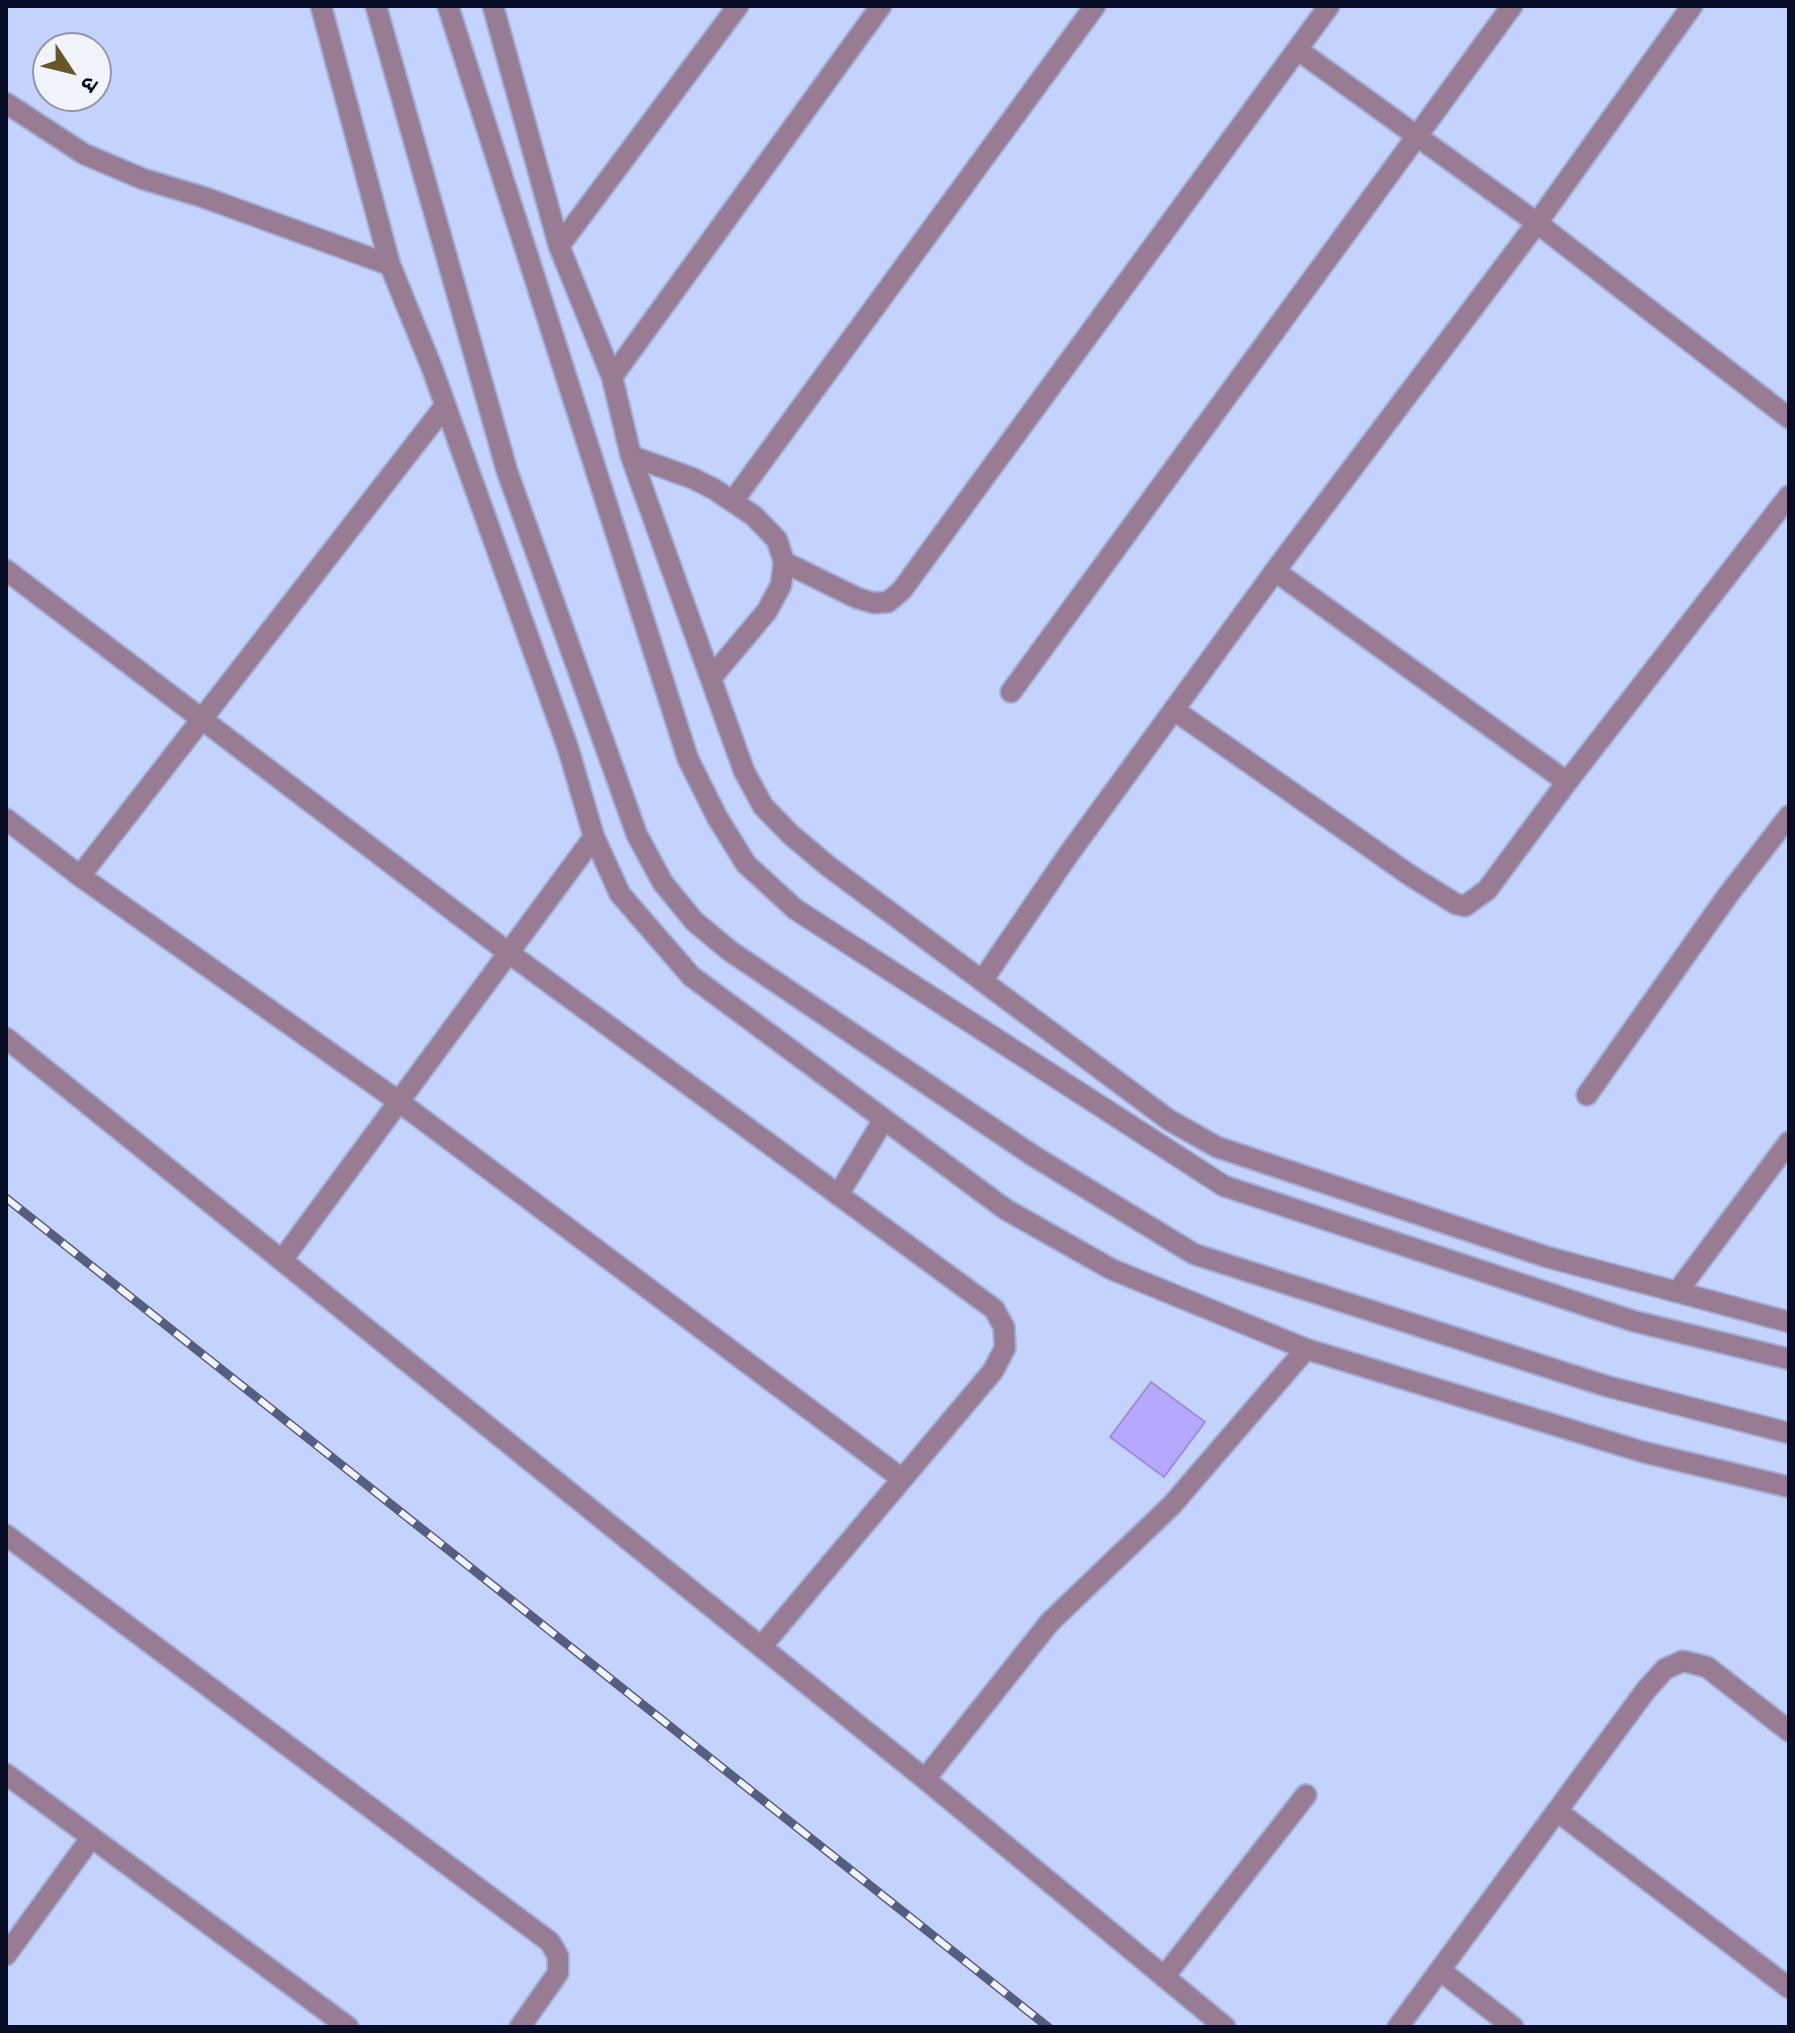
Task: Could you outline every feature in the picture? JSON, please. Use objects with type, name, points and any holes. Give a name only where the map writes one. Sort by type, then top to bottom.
[{"type":"street","points":[[321,6],[390,265],[445,406],[568,748],[594,837],[620,894],[691,976],[1005,1209],[1111,1269],[1306,1349],[1643,1452],[1789,1487]]},
{"type":"street","points":[[376,6],[507,471],[637,835],[663,883],[694,921],[730,951],[1032,1155],[1194,1254],[1606,1386],[1789,1433]]},
{"type":"street","points":[[448,6],[688,759],[717,817],[746,864],[795,909],[1224,1186],[1633,1321],[1789,1359]]},
{"type":"street","points":[[493,6],[559,246],[612,377],[631,456],[744,771],[763,806],[828,866],[1169,1120],[1217,1147],[1547,1257],[1789,1322]]},
{"type":"street","points":[[559,246],[738,6]]},
{"type":"street","points":[[612,377],[881,6]]},
{"type":"street","points":[[733,501],[1095,6]]},
{"type":"street","points":[[784,562],[857,598],[874,603],[888,602],[902,590],[1329,6]]},
{"type":"street","points":[[1011,692],[1512,6]]},
{"type":"street","points":[[982,981],[1068,855],[1275,571],[1537,223],[1692,6]]},
{"type":"street","points":[[1298,50],[1537,223],[1789,418]]},
{"type":"street","points":[[6,103],[84,154],[114,167],[390,265]]},
{"type":"street","points":[[80,876],[445,406]]},
{"type":"street","points":[[631,456],[692,478],[733,501],[754,516],[777,540],[784,562],[781,585],[767,611],[711,678]]},
{"type":"street","points":[[1174,710],[1411,876],[1456,904],[1465,906],[1487,890],[1789,496]]},
{"type":"street","points":[[6,570],[509,953],[994,1309],[1004,1327],[1005,1348],[993,1371],[761,1647]]},
{"type":"street","points":[[1275,571],[1567,782]]},
{"type":"street","points":[[1587,1095],[1728,895],[1789,816]]},
{"type":"street","points":[[6,819],[80,876],[398,1101],[901,1478]]},
{"type":"street","points":[[282,1260],[594,837]]},
{"type":"street","points":[[6,1038],[925,1779],[1225,2027]]},
{"type":"street","points":[[838,1195],[883,1121]]},
{"type":"street","points":[[1677,1292],[1789,1142]]},
{"type":"street","points":[[925,1779],[1050,1622],[1172,1505],[1306,1349]]},
{"type":"street","points":[[6,1535],[550,1942],[558,1956],[558,1973],[520,2027]]},
{"type":"street","points":[[1398,2027],[1646,1690],[1665,1669],[1683,1661],[1707,1667],[1789,1731]]},
{"type":"street","points":[[6,1774],[348,2027]]},
{"type":"street","points":[[1164,1977],[1306,1795]]},
{"type":"street","points":[[1557,1811],[1789,1988]]},
{"type":"street","points":[[6,1955],[91,1838]]},
{"type":"street","points":[[1441,1971],[1513,2027]]},
{"type":"building","points":[[1151,1382],[1205,1422],[1164,1477],[1110,1437]]},
{"type":"railway","points":[[6,1198],[1048,2027]]}]
